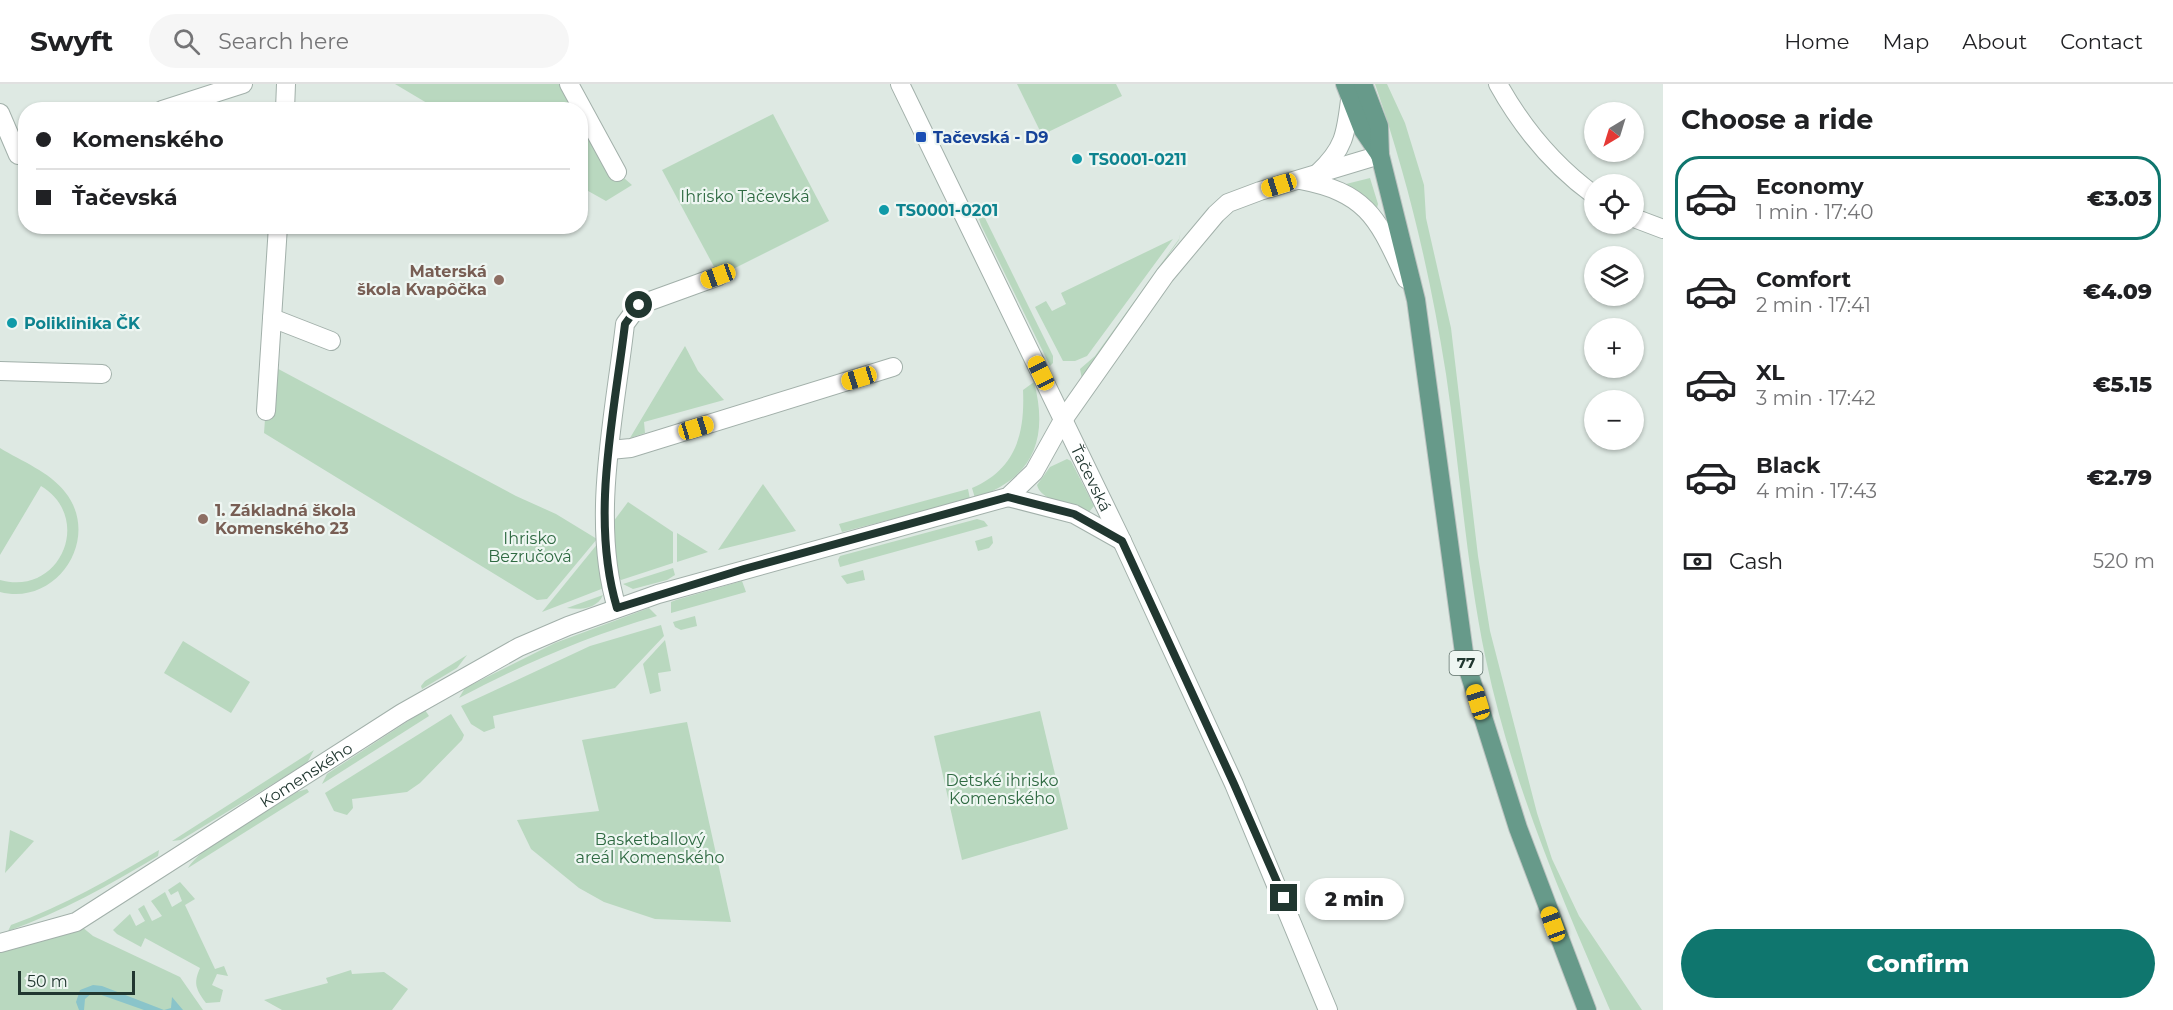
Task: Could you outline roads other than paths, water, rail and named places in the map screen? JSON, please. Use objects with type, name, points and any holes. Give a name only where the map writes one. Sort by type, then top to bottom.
[{"type":"main road","name":"77","points":[[1363,84],[1379,126],[1380,154],[1416,300],[1465,660],[1518,828],[1587,1010]]},
{"type":"main road","name":"77","points":[[1348,92],[1363,130],[1380,154]]},
{"type":"street","points":[[187,102],[243,84]]},
{"type":"street","points":[[285,102],[286,84]]},
{"type":"street","points":[[569,84],[579,102]]},
{"type":"street","name":"Ťačevská","points":[[900,84],[1122,541],[1234,784],[1328,1010]]},
{"type":"street","points":[[1498,84],[1518,120],[1543,151],[1569,177],[1584,188]]},
{"type":"street","points":[[1317,174],[1341,147],[1347,131],[1348,92]]},
{"type":"street","points":[[0,113],[18,147]]},
{"type":"street","points":[[588,119],[617,172]]},
{"type":"street","name":"Komenského","points":[[0,943],[76,922],[442,689],[519,647],[617,608],[744,569],[1008,497],[1034,472],[1063,420],[1166,274],[1210,220],[1228,203],[1380,154]]},
{"type":"street","points":[[0,160],[18,155]]},
{"type":"street","points":[[1298,180],[1341,191],[1359,201],[1371,213],[1383,230],[1416,300]]},
{"type":"street","points":[[1644,222],[1663,229]]},
{"type":"street","points":[[266,411],[277,234]]},
{"type":"street","points":[[617,608],[604,531],[605,486],[625,324],[639,305],[718,276]]},
{"type":"street","points":[[272,318],[331,340]]},
{"type":"street","points":[[610,450],[631,448],[893,367]]},
{"type":"street","points":[[0,371],[102,374]]},
{"type":"street","points":[[1008,497],[1074,514],[1122,541]]},
{"type":"water","points":[[93,985],[102,986],[164,1010],[144,1010],[93,992],[85,999],[84,1010],[79,1010],[76,1002],[80,990]]},
{"type":"water","points":[[172,997],[183,1010],[164,1010],[171,1008]]},
{"type":"place","name":"Tačevská - D9","points":[[921,137]]},
{"type":"place","name":"TS0001-0211","points":[[1077,159]]},
{"type":"place","name":"TS0001-0201","points":[[884,210]]},
{"type":"place","name":"Materská škola Kvapôčka","points":[[499,280]]},
{"type":"place","name":"Poliklinika ČK","points":[[12,323]]},
{"type":"place","name":"1. Základná škola Komenského 23","points":[[203,519]]},
{"type":"park label","name":"Ihrisko Tačevská","points":[[745,196]]},
{"type":"park label","name":"Ihrisko Bezručová","points":[[530,547]]},
{"type":"park label","name":"Detské ihrisko Komenského","points":[[1002,789]]},
{"type":"park label","name":"Basketballový areál Komenského","points":[[650,848]]}]
